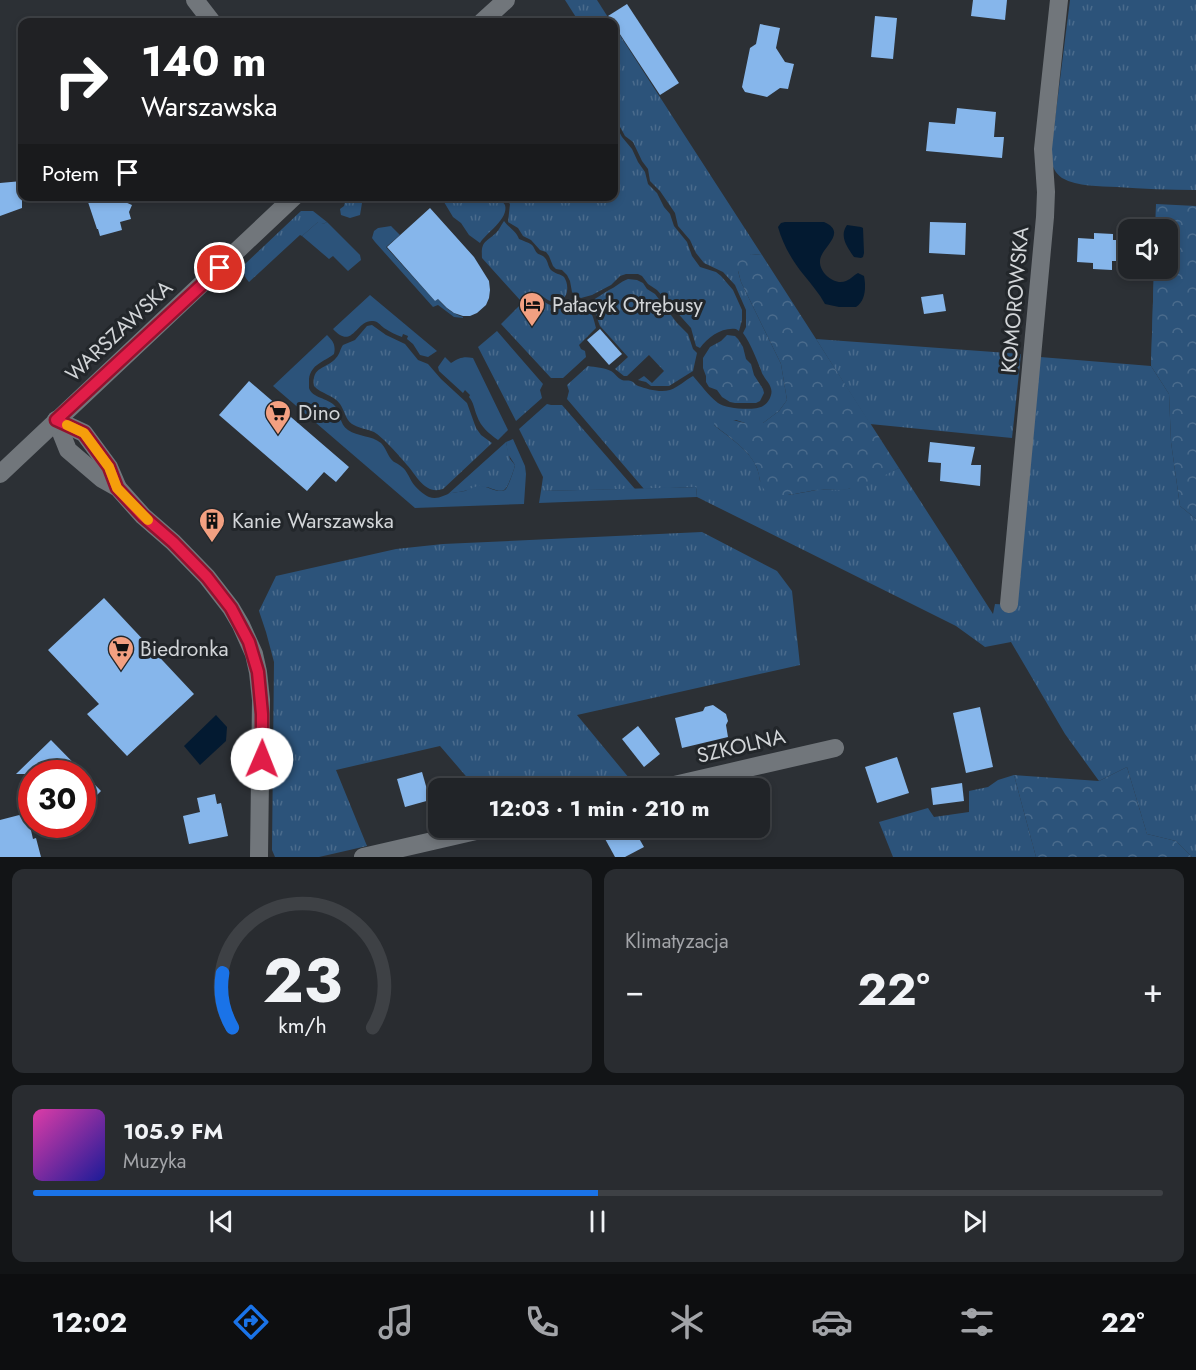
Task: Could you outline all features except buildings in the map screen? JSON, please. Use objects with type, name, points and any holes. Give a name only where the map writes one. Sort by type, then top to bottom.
[{"type":"street","points":[[195,0],[209,18]]},
{"type":"street","points":[[486,18],[506,0]]},
{"type":"street","name":"KOMOROWSKA","points":[[1009,604],[1045,217],[1043,149],[1059,0]]},
{"type":"street","name":"WARSZAWSKA","points":[[0,474],[290,201]]},
{"type":"street","points":[[56,420],[68,450],[102,479],[117,488],[143,516],[173,542],[207,577],[241,625],[254,654],[262,714],[259,857]]},
{"type":"street","name":"SZKOLNA","points":[[705,778],[835,748]]},
{"type":"street","points":[[363,857],[446,838]]},
{"type":"green space","points":[[565,0],[597,0],[608,18],[576,18]]},
{"type":"green space","points":[[1070,0],[1196,0],[1196,190],[1089,186],[1068,181],[1056,172],[1050,159]]},
{"type":"green space","points":[[618,32],[762,255],[751,254],[738,271],[741,282],[781,364],[787,400],[779,411],[763,423],[745,423],[736,420],[714,425],[750,456],[755,463],[760,481],[789,495],[817,490],[848,489],[899,468],[993,614],[995,604],[1011,605],[1040,357],[1151,366],[1169,394],[1171,442],[1180,506],[1196,519],[1196,857],[1192,857],[1176,841],[1147,834],[1127,767],[1099,781],[1065,734],[1011,642],[985,647],[956,626],[697,497],[696,487],[644,489],[567,399],[569,391],[567,385],[588,366],[609,370],[622,380],[658,391],[673,389],[693,376],[718,403],[734,408],[759,408],[766,404],[772,391],[743,333],[746,327],[746,310],[735,285],[723,272],[704,263],[696,253],[690,240],[678,226],[675,213],[650,181],[648,169],[633,142],[625,136],[618,123]]},
{"type":"green space","points":[[618,130],[645,172],[648,184],[657,193],[670,214],[674,226],[687,242],[692,256],[700,267],[716,272],[733,290],[742,310],[739,331],[731,329],[721,331],[707,340],[700,348],[696,346],[691,328],[657,290],[638,274],[620,276],[611,285],[592,295],[581,298],[576,296],[572,292],[567,275],[553,266],[546,252],[540,250],[531,240],[523,236],[518,228],[508,222],[510,204],[507,201],[618,201]]},
{"type":"green space","points":[[362,201],[360,215],[350,218],[341,215],[340,209],[345,202]]},
{"type":"green space","points":[[441,201],[502,201],[505,210],[500,221],[480,243],[469,235],[461,223],[453,217]]},
{"type":"green space","points":[[1156,204],[1196,206],[1196,519],[1180,506],[1171,442],[1169,394],[1151,366],[1154,279],[1178,279],[1178,219],[1155,219]]},
{"type":"green space","points":[[1196,206],[1178,270],[1178,219],[1173,219]]},
{"type":"green space","points":[[301,211],[313,211],[327,222],[323,224],[318,222],[302,236],[300,235],[249,282],[244,274],[245,264]]},
{"type":"green space","points":[[319,221],[323,224],[327,222],[360,255],[361,260],[348,271],[333,256],[329,259],[302,236]]},
{"type":"green space","points":[[504,221],[519,239],[532,245],[537,253],[544,257],[551,270],[564,277],[567,283],[565,297],[553,302],[534,294],[520,300],[482,258],[484,243],[497,232]]},
{"type":"green space","points":[[391,226],[400,235],[386,247],[435,301],[438,299],[449,310],[463,318],[454,317],[438,305],[433,307],[372,238],[374,231],[378,228]]},
{"type":"green space","points":[[751,254],[762,255],[899,468],[855,488],[814,490],[786,495],[772,494],[762,486],[756,466],[748,454],[714,425],[715,419],[720,417],[745,423],[763,423],[779,411],[787,400],[781,364],[741,282],[736,263],[740,258]]},
{"type":"green space","points":[[628,279],[643,283],[655,294],[688,334],[693,349],[697,353],[693,371],[669,386],[651,386],[638,380],[644,376],[652,383],[664,371],[649,355],[627,376],[615,369],[628,357],[600,326],[591,302]]},
{"type":"green space","points":[[1154,279],[1175,279],[1151,366]]},
{"type":"green space","points":[[370,295],[437,351],[428,357],[420,355],[407,339],[408,336],[403,334],[402,337],[395,334],[375,321],[362,324],[350,336],[345,337],[333,329]]},
{"type":"green space","points":[[531,297],[553,306],[561,305],[570,299],[585,306],[593,317],[596,328],[579,345],[585,351],[586,357],[563,378],[551,378],[501,324]]},
{"type":"green space","points":[[372,325],[405,344],[418,360],[428,364],[467,403],[476,428],[492,443],[443,489],[426,487],[381,438],[374,432],[352,424],[337,401],[314,386],[317,371],[336,358],[343,345],[355,340],[367,326]]},
{"type":"green space","points":[[497,331],[543,384],[540,390],[542,398],[516,421],[478,347]]},
{"type":"green space","points":[[327,335],[334,343],[334,354],[312,370],[309,388],[313,394],[335,406],[345,428],[381,443],[391,459],[404,469],[415,486],[432,498],[478,486],[499,491],[505,490],[515,465],[508,454],[506,442],[513,439],[525,466],[524,504],[415,508],[273,386]]},
{"type":"green space","points":[[727,335],[738,339],[763,389],[764,393],[760,401],[756,403],[730,402],[717,390],[709,387],[706,382],[703,358],[710,347]]},
{"type":"green space","points":[[816,339],[1021,354],[1012,438],[870,424]]},
{"type":"green space","points":[[445,357],[451,363],[461,358],[473,358],[508,430],[498,440],[481,423],[470,395],[465,390],[463,393],[439,371],[438,367]]},
{"type":"green space","points":[[547,404],[562,405],[635,489],[541,491],[543,477],[519,429]]},
{"type":"green space","points":[[506,442],[510,459],[515,465],[506,489],[499,491],[485,487],[447,495]]},
{"type":"green space","points":[[696,487],[697,497],[539,503],[541,491]]},
{"type":"green space","points":[[702,532],[777,571],[792,591],[800,665],[577,715],[629,778],[468,778],[440,746],[336,770],[367,846],[319,857],[275,857],[272,850],[274,662],[259,611],[276,576],[396,549],[443,544]]},
{"type":"green space","points":[[1127,767],[1147,834],[1176,841],[1192,857],[1036,857],[1014,775],[1099,781]]},
{"type":"green space","points":[[1014,775],[1036,857],[893,857],[879,822],[928,808],[934,817],[969,812],[969,791],[988,787],[998,780]]},
{"type":"shaded area","points":[[785,222],[824,222],[831,226],[834,236],[821,256],[820,266],[828,277],[837,282],[846,281],[858,273],[864,276],[862,301],[856,307],[825,304],[785,246],[778,227]]},
{"type":"shaded area","points":[[847,225],[863,228],[864,253],[861,258],[854,257],[845,241],[844,233]]},
{"type":"shaded area","points":[[216,715],[227,727],[226,741],[200,765],[184,746]]},
{"type":"slow traffic","points":[[67,425],[84,433],[109,467],[117,488],[148,520]]},
{"type":"place","name":"Pałacyk Otrębusy","points":[[532,328]]},
{"type":"place","name":"Dino","points":[[278,436]]},
{"type":"place","name":"Kanie Warszawska","points":[[212,544]]},
{"type":"place","name":"Biedronka","points":[[121,672]]},
{"type":"route","points":[[220,268],[56,420],[84,433],[109,467],[117,488],[207,577],[231,608],[249,642],[258,672],[262,714],[262,759]]}]
